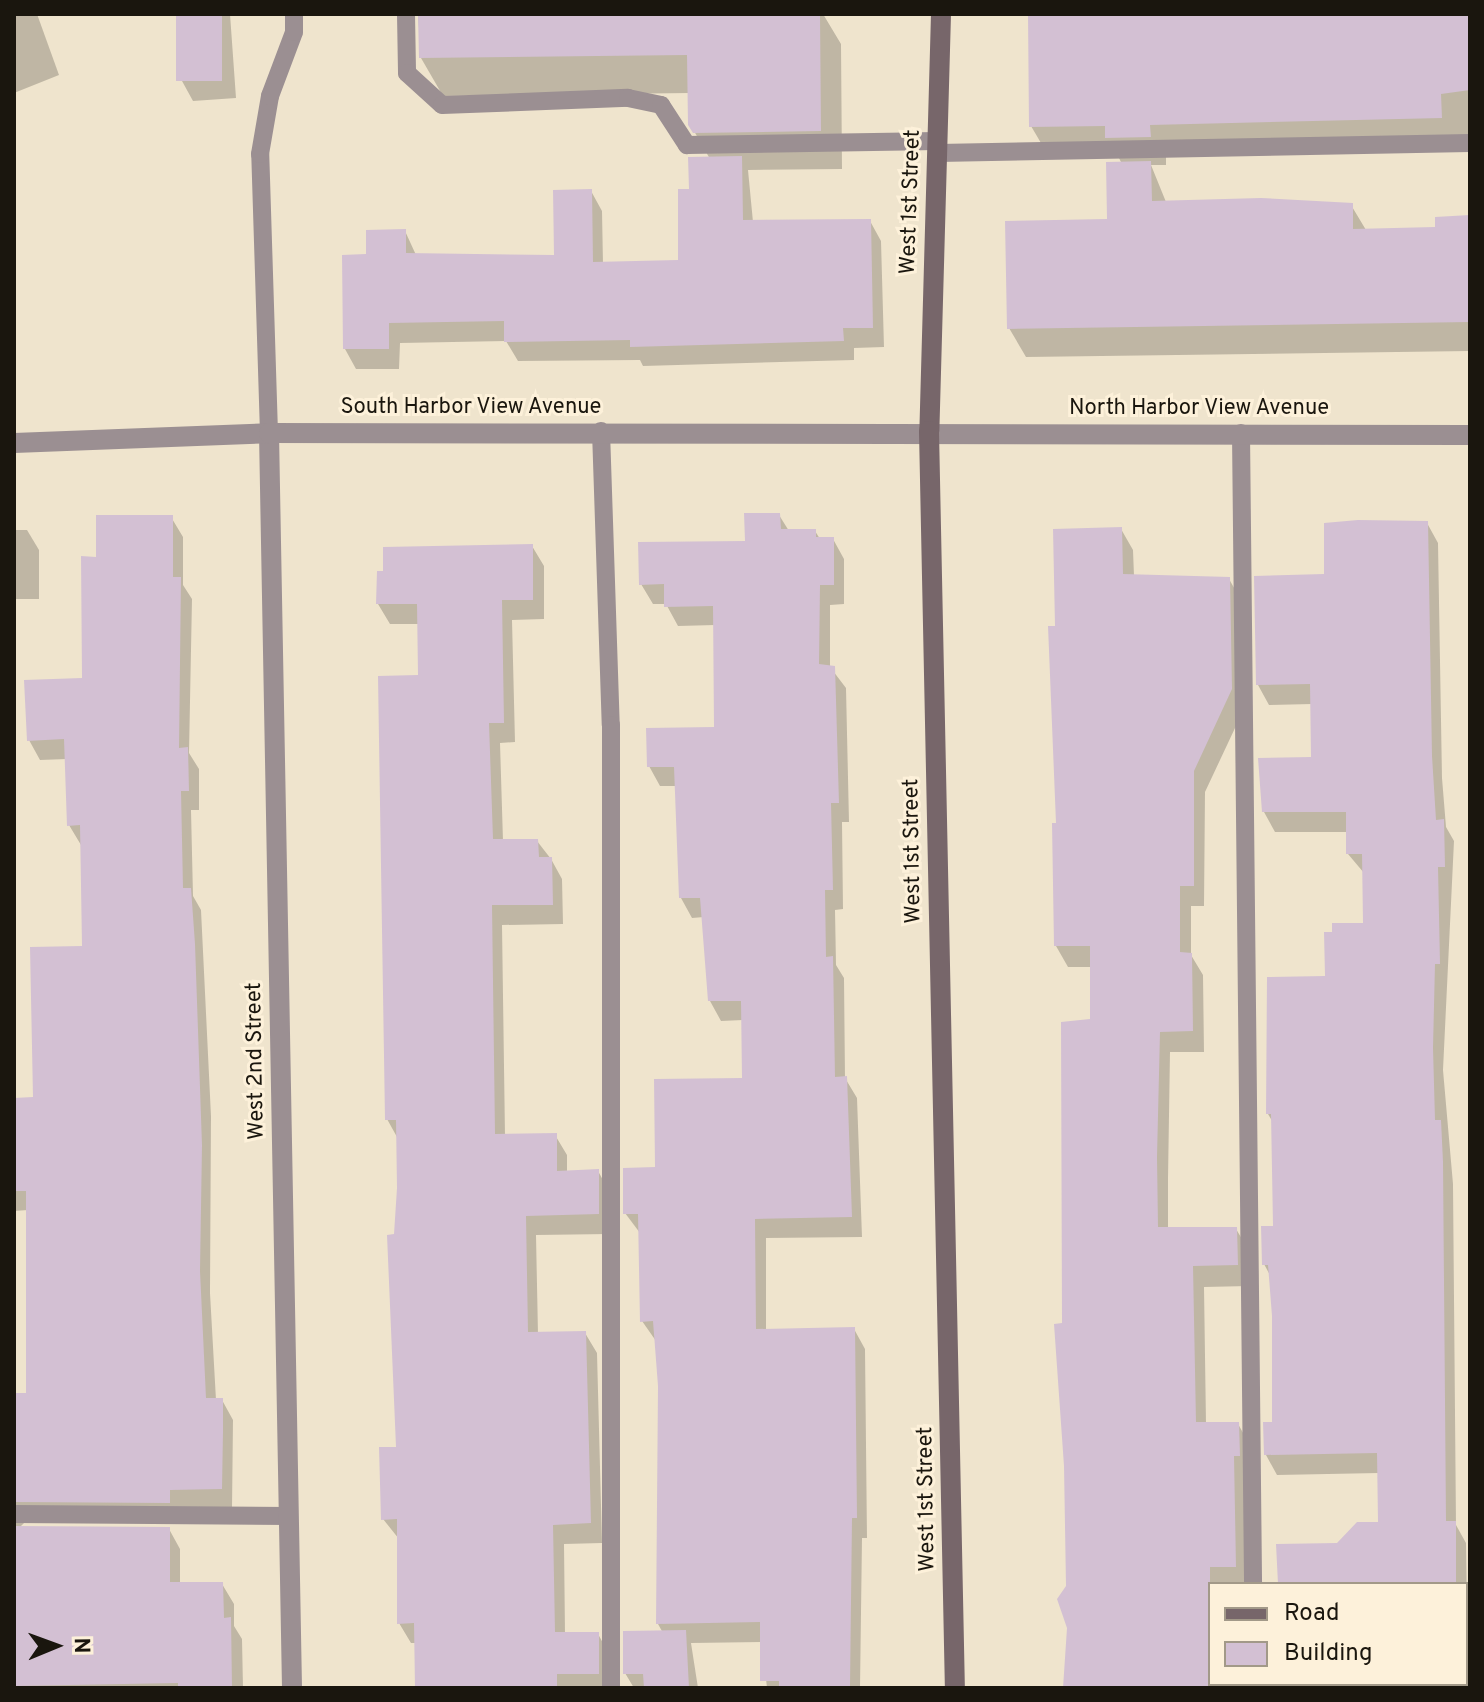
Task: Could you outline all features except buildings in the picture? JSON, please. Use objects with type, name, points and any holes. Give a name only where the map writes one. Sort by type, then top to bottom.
[{"type":"street","name":"West 1st Street","points":[[941,14],[929,431],[955,1688]]},
{"type":"street","name":"South Harbor View Avenue","points":[[14,443],[269,433],[929,431]]},
{"type":"street","name":"North Harbor View Avenue","points":[[929,431],[1470,435]]},
{"type":"street","name":"West 2nd Street","points":[[269,433],[292,1688]]},
{"type":"lane","points":[[269,433],[260,154],[270,96],[294,32],[294,14]]},
{"type":"lane","points":[[406,14],[407,73],[442,105],[628,98],[661,105],[687,145],[938,147],[1470,143]]},
{"type":"lane","points":[[601,431],[611,725],[611,1688]]},
{"type":"lane","points":[[1241,433],[1253,1582]]},
{"type":"lane","points":[[14,1514],[289,1516]]}]
